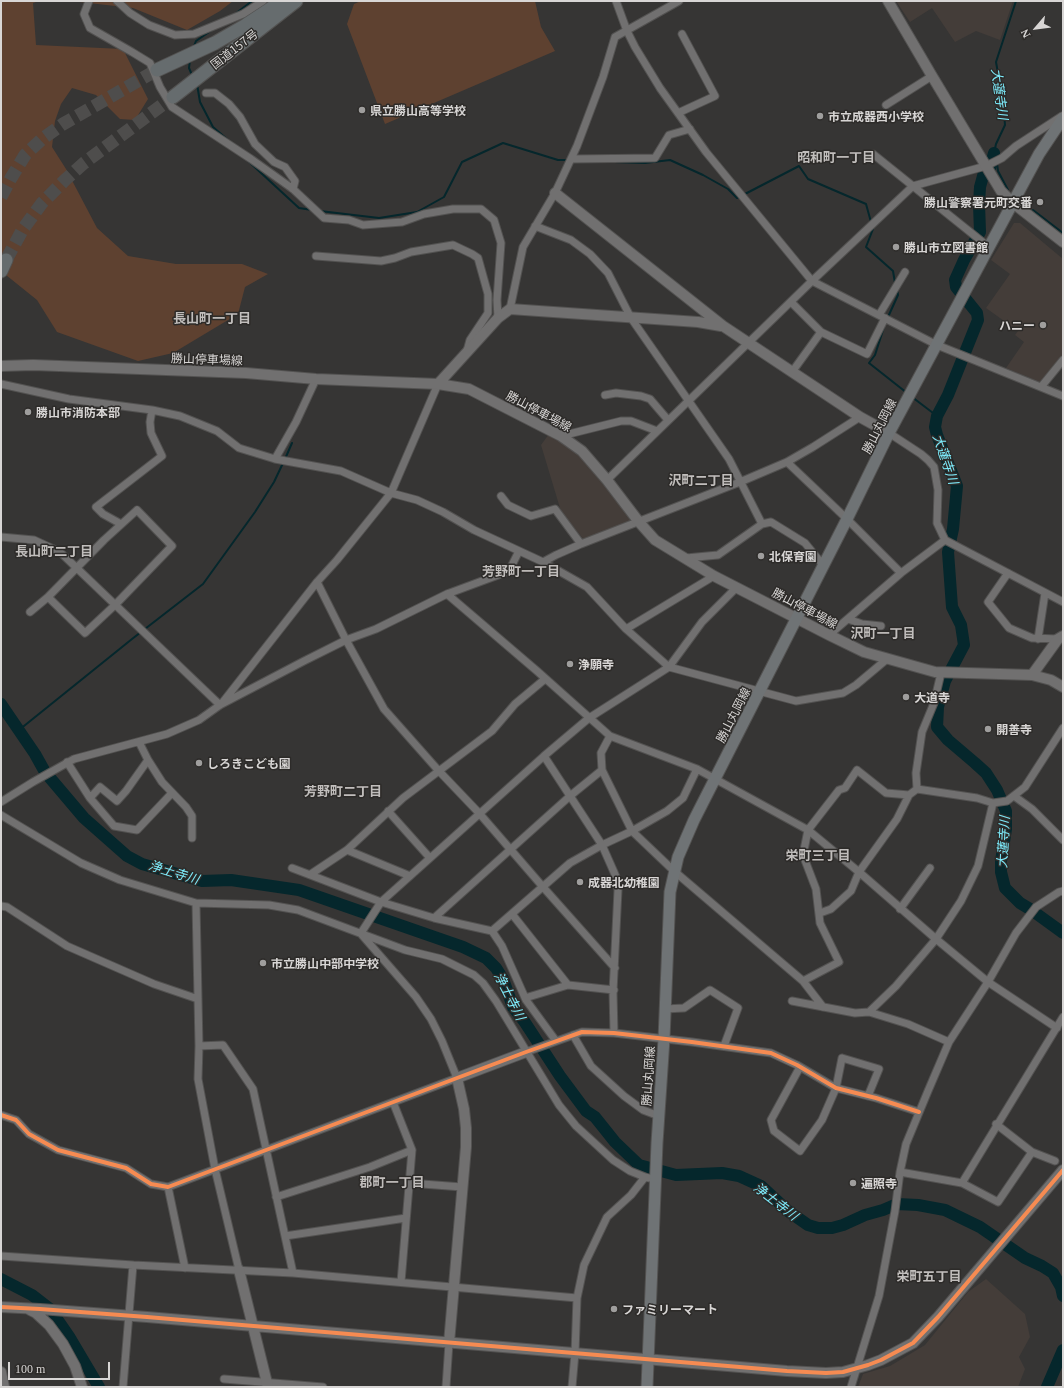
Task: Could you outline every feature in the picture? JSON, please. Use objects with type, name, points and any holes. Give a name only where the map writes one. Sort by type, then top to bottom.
[{"type":"highway","name":"国道157号","points":[[157,70],[246,25],[282,1]]},
{"type":"highway","name":"国道157号","points":[[173,97],[296,1]]},
{"type":"main road","name":"勝山丸岡線","points":[[647,1387],[650,1178],[657,1143],[664,1039],[670,892],[674,871],[686,839],[715,778],[797,619],[889,434],[1039,154],[1063,117]]},
{"type":"street","points":[[89,1],[84,14],[90,28],[150,64],[160,88],[172,107],[251,159],[292,189],[324,218],[349,220],[363,225],[402,222],[424,214],[452,208],[480,209],[494,220],[501,243],[496,300],[498,318]]},
{"type":"street","points":[[117,1],[130,13],[149,26],[175,35],[194,34],[243,14],[263,1]]},
{"type":"street","points":[[616,1],[627,31],[635,47],[660,88],[706,152],[812,281],[937,345],[1063,396]]},
{"type":"street","points":[[510,309],[523,247],[555,193],[571,159],[603,77],[615,37],[679,1]]},
{"type":"street","points":[[888,1],[1001,190],[1013,203],[1063,242]]},
{"type":"street","points":[[678,113],[715,96],[682,34]]},
{"type":"street","points":[[886,106],[932,76]]},
{"type":"street","points":[[206,93],[215,93],[229,104],[240,117],[255,144],[274,162],[285,167],[295,181],[292,189]]},
{"type":"street","points":[[607,480],[749,344],[812,281],[913,186],[986,166],[1002,158],[1016,146],[1063,117]]},
{"type":"street","points":[[571,159],[655,158],[669,135],[690,129]]},
{"type":"street","points":[[873,154],[990,248]]},
{"type":"street","points":[[555,193],[723,326],[860,417],[921,454],[934,467],[938,490],[937,523],[945,540],[1063,602]]},
{"type":"street","points":[[535,226],[570,240],[590,254],[608,273],[631,318],[729,459],[762,524]]},
{"type":"street","points":[[316,256],[381,261],[412,252],[453,245],[472,254],[478,258],[488,294],[488,313],[470,340],[467,350]]},
{"type":"street","points":[[791,302],[821,332],[867,354],[882,316],[905,272]]},
{"type":"street","points":[[220,705],[316,582],[337,560],[390,493],[438,384],[467,350],[498,318],[510,309],[698,322],[723,326]]},
{"type":"street","points":[[792,372],[821,332]]},
{"type":"street","points":[[1041,387],[1063,360]]},
{"type":"street","name":"勝山停車場線","points":[[1,366],[33,365],[246,373],[316,379],[438,384],[469,389],[561,436],[582,451],[655,540],[714,576],[797,619],[864,652],[935,672],[1032,675],[1051,680],[1063,687]]},
{"type":"street","points":[[275,459],[296,422],[316,379]]},
{"type":"street","points":[[1,384],[70,399],[152,410],[180,416],[217,431],[239,448],[275,459],[341,471],[390,493],[417,500],[474,530],[543,562],[587,587],[626,629],[669,667],[796,701],[843,693],[856,685],[887,659]]},
{"type":"street","points":[[605,395],[616,393],[641,396],[650,399],[668,420]]},
{"type":"street","points":[[121,524],[103,514],[96,507],[162,456],[151,433],[150,422],[152,410]]},
{"type":"street","points":[[543,562],[581,544],[787,462],[814,447],[860,417]]},
{"type":"street","points":[[561,436],[621,421],[631,421],[657,431]]},
{"type":"street","points":[[787,462],[901,573]]},
{"type":"street","points":[[502,496],[508,505],[531,516],[555,509],[581,544]]},
{"type":"street","points":[[30,612],[48,597],[137,510],[172,546],[115,605],[85,633],[48,597]]},
{"type":"street","points":[[686,558],[718,555],[762,524],[771,522],[805,543],[823,565]]},
{"type":"street","points":[[1,537],[34,540],[60,552],[220,705]]},
{"type":"street","points":[[829,635],[901,573],[945,540]]},
{"type":"street","points":[[1,802],[67,762],[167,734],[199,720],[220,705],[346,640],[382,626],[447,594],[508,571],[519,551]]},
{"type":"street","points":[[1008,573],[988,602],[1009,628],[1032,638],[1060,638]]},
{"type":"street","points":[[626,629],[714,576]]},
{"type":"street","points":[[316,582],[384,709],[438,770],[479,813],[615,968]]},
{"type":"street","points":[[361,933],[380,904],[479,813],[544,756],[589,718],[669,667],[702,622],[737,587]]},
{"type":"street","points":[[1038,639],[1045,593]]},
{"type":"street","points":[[447,594],[610,736],[697,769],[808,830],[988,982],[1057,1028]]},
{"type":"street","points":[[848,619],[862,624],[881,626]]},
{"type":"street","points":[[1032,675],[1060,638]]},
{"type":"street","points":[[917,789],[916,773],[922,732],[934,703],[941,673]]},
{"type":"street","points":[[311,874],[346,850],[388,811],[438,770],[492,731],[515,704],[544,679]]},
{"type":"street","points":[[820,913],[831,909],[851,891],[859,872],[897,819],[909,795],[917,789],[977,798],[993,803],[1007,801],[1025,787],[1063,728]]},
{"type":"street","points":[[610,736],[601,754],[602,770],[632,831],[674,871],[803,981],[823,1007]]},
{"type":"street","points":[[139,742],[162,782],[186,807],[192,816],[192,838]]},
{"type":"street","points":[[544,756],[602,845],[617,879],[618,890],[614,990],[614,1033]]},
{"type":"street","points":[[90,798],[100,787],[117,801],[148,760]]},
{"type":"street","points":[[67,762],[90,798],[114,826],[137,830],[172,793]]},
{"type":"street","points":[[492,931],[570,863],[602,845],[632,831],[666,811],[683,798],[697,769]]},
{"type":"street","points":[[434,918],[570,796],[602,770]]},
{"type":"street","points":[[803,981],[839,962],[820,923],[816,888],[803,855],[808,830],[839,790],[845,788],[857,770],[886,793],[909,795]]},
{"type":"street","points":[[1014,796],[1032,809],[1063,840]]},
{"type":"street","points":[[869,1012],[896,986],[936,939],[961,901],[978,866],[993,803]]},
{"type":"street","points":[[388,811],[430,858]]},
{"type":"street","points":[[1,815],[88,865],[120,880],[196,903],[269,905],[298,910],[405,950],[442,959],[474,976],[484,983],[559,1105],[576,1126],[613,1160],[630,1171],[650,1178]]},
{"type":"street","points":[[346,850],[410,876]]},
{"type":"street","points":[[292,868],[311,874],[380,904],[492,931],[502,946],[525,998],[554,1042]]},
{"type":"street","points":[[900,909],[930,868]]},
{"type":"street","points":[[851,1387],[879,1296],[906,1144],[919,1112],[949,1042],[988,982],[1016,933],[1036,907],[1063,891]]},
{"type":"street","points":[[196,903],[199,1046],[198,1079],[215,1169],[267,1385]]},
{"type":"street","points":[[1,906],[6,907],[67,946],[154,984],[198,999]]},
{"type":"street","points":[[512,914],[568,985]]},
{"type":"street","points":[[361,933],[416,998],[431,1019],[442,1041],[457,1078],[461,1093],[466,1128],[466,1147],[446,1387]]},
{"type":"street","points":[[525,998],[568,985],[614,990]]},
{"type":"street","points":[[665,1009],[684,1008],[710,990],[738,1008],[724,1046]]},
{"type":"street","points":[[792,1001],[855,1013],[869,1012],[908,1024],[949,1042]]},
{"type":"street","points":[[962,1182],[996,1124],[1063,1017]]},
{"type":"street","points":[[1,1115],[16,1120],[29,1134],[58,1150],[126,1168],[151,1184],[168,1187],[582,1032],[614,1033],[770,1053],[800,1067],[836,1088],[868,1096],[919,1112]]},
{"type":"street","points":[[573,1035],[591,1066],[624,1096],[643,1110],[658,1116]]},
{"type":"street","points":[[199,1046],[223,1045],[253,1089],[293,1273]]},
{"type":"street","points":[[800,1067],[771,1120],[774,1131],[800,1151],[822,1120],[836,1088],[842,1058],[879,1069],[868,1096]]},
{"type":"street","points":[[393,1102],[412,1150],[401,1282]]},
{"type":"street","points":[[996,1124],[1032,1152],[1054,1161]]},
{"type":"street","points":[[276,1197],[370,1167],[412,1150]]},
{"type":"street","points":[[900,1175],[962,1182],[998,1202],[1032,1152]]},
{"type":"street","points":[[1,1307],[128,1316],[648,1360],[826,1373],[843,1372],[881,1360],[913,1343],[938,1317],[1063,1170]]},
{"type":"street","points":[[572,1387],[577,1298],[584,1265],[607,1217],[650,1178]]},
{"type":"street","points":[[409,1183],[462,1187]]},
{"type":"street","points":[[168,1187],[185,1268]]},
{"type":"street","points":[[285,1236],[406,1218]]},
{"type":"street","points":[[1,1256],[133,1265],[293,1273],[577,1298]]},
{"type":"street","points":[[123,1387],[133,1265]]},
{"type":"street","points":[[26,1308],[36,1313],[49,1325],[64,1344],[75,1366],[82,1387]]},
{"type":"street","points":[[1,1372],[4,1387]]},
{"type":"street","points":[[224,1379],[267,1385],[323,1387]]},
{"type":"shaded area","points":[[1,1],[39,1],[33,3],[36,45],[123,49],[148,99],[135,120],[120,119],[96,95],[72,88],[61,104],[55,121],[52,147],[66,169],[97,228],[128,256],[176,264],[242,264],[268,274],[245,287],[238,314],[173,353],[138,361],[57,332],[37,300],[1,271]]},
{"type":"shaded area","points":[[71,1],[233,1],[220,11],[187,30],[133,8]]},
{"type":"shaded area","points":[[361,1],[535,1],[541,27],[555,51],[385,124],[347,24],[354,4]]},
{"type":"shaded area","points":[[896,1],[1013,1],[1000,40],[976,31],[955,42],[932,8],[910,22]]},
{"type":"shaded area","points":[[1014,223],[1020,223],[1063,259],[1063,355],[1040,382],[1006,368],[1024,342],[1015,335],[1018,331],[986,308],[1010,274],[991,260]]},
{"type":"shaded area","points":[[549,434],[566,444],[582,458],[633,522],[585,541],[563,514],[560,508],[541,445]]},
{"type":"shaded area","points":[[986,1279],[1025,1314],[1030,1337],[1019,1357],[1025,1369],[1018,1387],[858,1387],[863,1374],[890,1366],[925,1345],[968,1292]]},
{"type":"waterway","points":[[235,14],[252,1]]},
{"type":"waterway","name":"大蓮寺川","points":[[996,159],[994,153],[996,144],[1005,125],[1003,101],[996,62],[1016,1]]},
{"type":"waterway","points":[[194,46],[196,41],[212,30]]},
{"type":"waterway","points":[[190,60],[189,68],[192,75]]},
{"type":"waterway","points":[[197,84],[200,102],[213,127],[228,140]]},
{"type":"waterway","points":[[320,211],[379,218],[417,212],[444,197],[462,162],[503,143],[558,160],[569,160]]},
{"type":"waterway","name":"大蓮寺川","points":[[994,153],[990,168],[983,176],[980,187],[980,232],[964,260],[955,280],[956,287],[977,313],[978,320],[948,395],[937,416],[935,427],[957,486],[953,529],[948,552],[952,607],[961,625],[964,645],[945,681],[938,707],[937,727],[948,740],[986,773],[997,790],[1006,811],[1006,829],[1001,861],[1001,872],[1005,888],[1020,903],[1063,933]]},
{"type":"waterway","points":[[247,160],[299,208],[312,210]]},
{"type":"waterway","points":[[614,162],[645,163],[670,160],[703,175],[728,189],[737,198],[740,197]]},
{"type":"waterway","points":[[997,164],[998,171],[1008,190]]},
{"type":"waterway","points":[[743,195],[799,166],[808,179],[866,204],[871,222]]},
{"type":"waterway","points":[[1033,210],[1063,233]]},
{"type":"waterway","points":[[872,226],[873,229],[866,247],[893,271],[895,283]]},
{"type":"waterway","points":[[888,317],[898,295],[897,290]]},
{"type":"waterway","points":[[884,327],[875,355],[869,363],[907,393]]},
{"type":"waterway","points":[[912,397],[937,416]]},
{"type":"waterway","points":[[285,459],[292,443]]},
{"type":"waterway","points":[[19,730],[203,584],[255,512],[274,482],[283,463]]},
{"type":"waterway","name":"浄土寺川","points":[[1,704],[35,754],[45,772],[84,818],[127,856],[142,864],[202,881],[231,880],[299,890],[463,947],[486,958],[496,968],[503,979],[513,1007],[524,1021],[560,1076],[586,1111],[595,1117],[615,1142],[639,1165],[676,1175],[722,1173],[739,1176],[761,1186],[788,1211],[808,1225],[818,1228],[832,1228],[843,1225],[865,1215],[897,1204],[918,1205],[945,1210],[980,1227],[1025,1258],[1053,1273],[1061,1287],[1063,1296]]},
{"type":"waterway","points":[[1,1279],[32,1295],[50,1309],[70,1338],[99,1387]]},
{"type":"waterway","name":"浄土寺川","points":[[1047,1387],[1063,1350]]},
{"type":"tunnel","points":[[1,197],[25,155],[42,139],[63,124],[157,70]]},
{"type":"tunnel","points":[[6,260],[23,229],[42,203],[65,180],[84,163],[173,97]]},
{"type":"cycle path","points":[[1,1115],[16,1120],[29,1134],[58,1150],[126,1168],[151,1184],[168,1187],[582,1032],[614,1033],[771,1053],[797,1065],[836,1088],[876,1098],[919,1112]]},
{"type":"cycle path","points":[[1,1307],[147,1317],[787,1371],[826,1373],[843,1372],[881,1360],[913,1343],[938,1317],[1063,1170]]},
{"type":"place","name":"県立勝山高等学校","points":[[362,110]]},
{"type":"place","name":"市立成器西小学校","points":[[820,116]]},
{"type":"place","name":"勝山警察署元町交番","points":[[1040,202]]},
{"type":"place","name":"勝山市立図書館","points":[[896,247]]},
{"type":"place","name":"ハニー","points":[[1043,325]]},
{"type":"place","name":"勝山市消防本部","points":[[28,412]]},
{"type":"place","name":"北保育園","points":[[761,556]]},
{"type":"place","name":"浄願寺","points":[[570,664]]},
{"type":"place","name":"大道寺","points":[[906,697]]},
{"type":"place","name":"開善寺","points":[[988,729]]},
{"type":"place","name":"しろきこども園","points":[[199,763]]},
{"type":"place","name":"成器北幼稚園","points":[[580,882]]},
{"type":"place","name":"市立勝山中部中学校","points":[[263,963]]},
{"type":"place","name":"遍照寺","points":[[853,1183]]},
{"type":"place","name":"ファミリーマート","points":[[614,1309]]},
{"type":"district","name":"昭和町一丁目","points":[[836,157]]},
{"type":"district","name":"長山町一丁目","points":[[212,318]]},
{"type":"district","name":"沢町二丁目","points":[[701,480]]},
{"type":"district","name":"長山町二丁目","points":[[54,551]]},
{"type":"district","name":"芳野町一丁目","points":[[521,571]]},
{"type":"district","name":"沢町一丁目","points":[[883,633]]},
{"type":"district","name":"芳野町二丁目","points":[[343,791]]},
{"type":"district","name":"栄町三丁目","points":[[818,855]]},
{"type":"district","name":"郡町一丁目","points":[[392,1182]]},
{"type":"district","name":"栄町五丁目","points":[[929,1276]]}]
